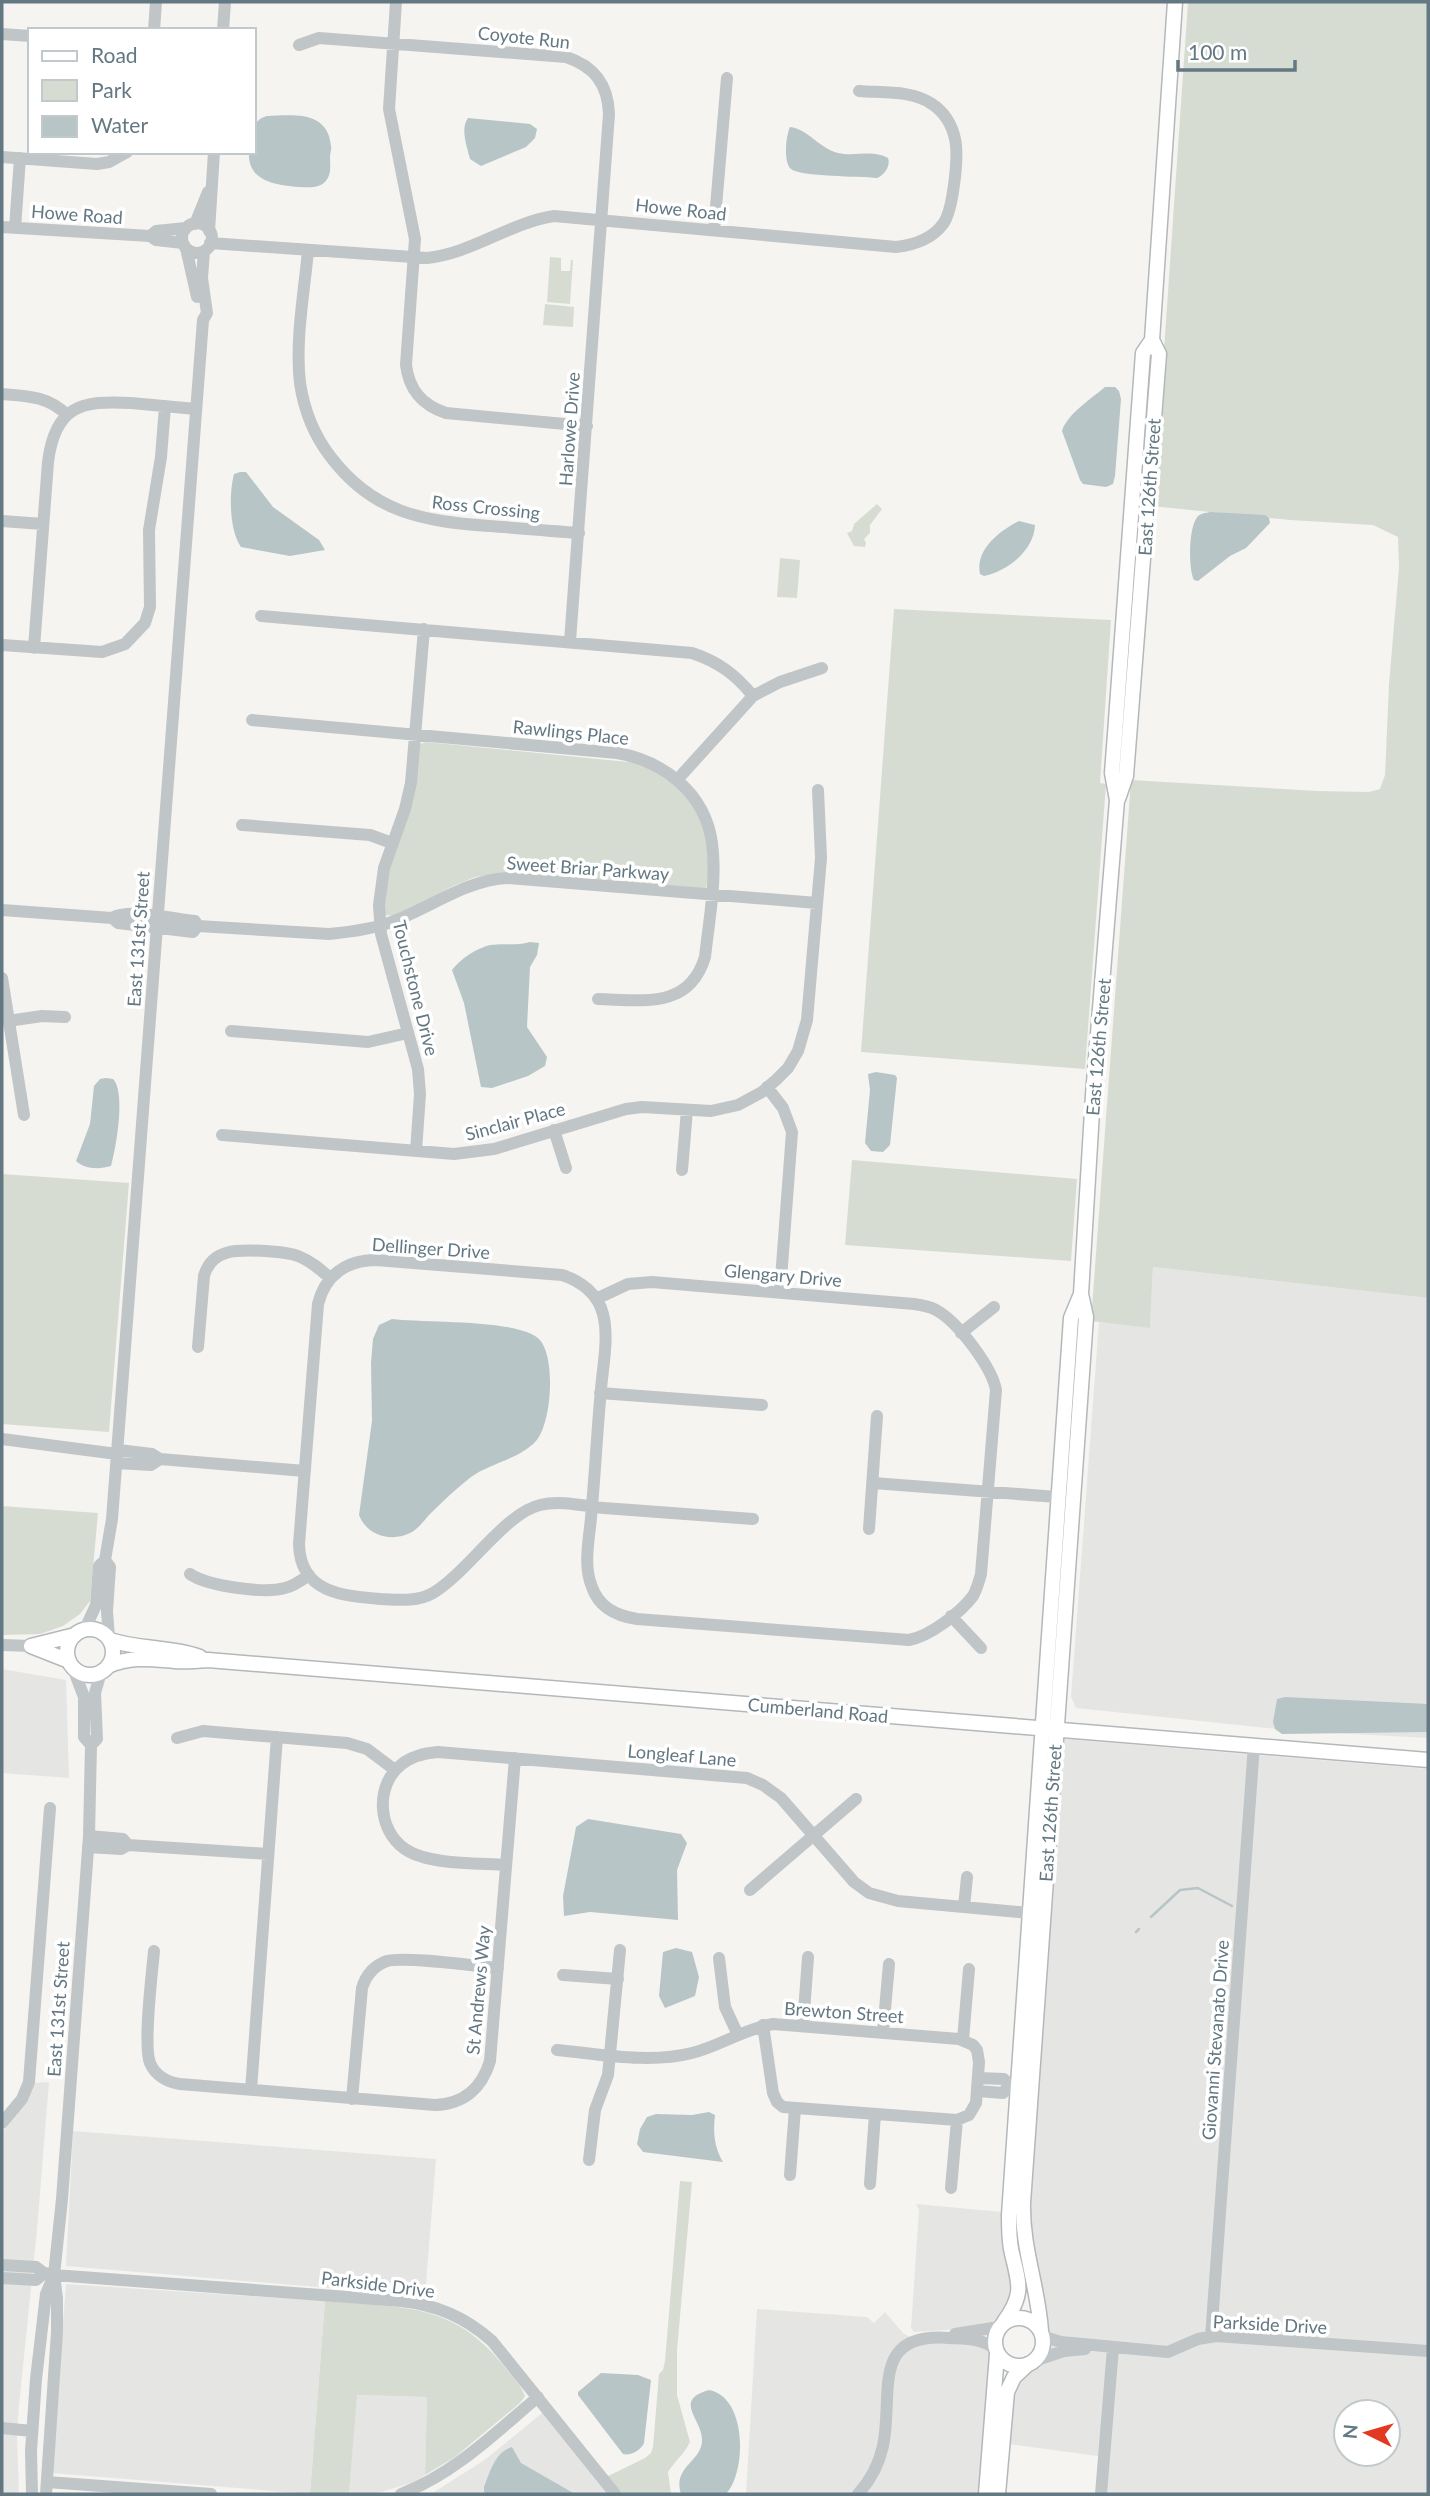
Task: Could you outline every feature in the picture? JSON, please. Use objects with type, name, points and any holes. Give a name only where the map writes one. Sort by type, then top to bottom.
[{"type":"main road","name":"East 126th Street","points":[[1042,2334],[1023,2231],[1019,2087],[1086,1317],[1082,1294],[1093,1095],[1117,800],[1126,776],[1159,354],[1152,340],[1175,2]]},
{"type":"main road","name":"East 126th Street","points":[[1002,2325],[1016,2304],[1020,2289],[1009,2232],[1030,1913],[1049,1728],[1057,1497],[1071,1318],[1082,1294]]},
{"type":"main road","points":[[98,1630],[110,1639],[113,1656],[105,1669],[85,1674],[31,1646],[80,1632],[98,1630]]},
{"type":"main road","points":[[71,1665],[67,1649],[80,1632]]},
{"type":"main road","name":"Cumberland Road","points":[[110,1639],[129,1646],[185,1652],[208,1660]]},
{"type":"main road","name":"Cumberland Road","points":[[105,1669],[124,1660],[143,1657],[176,1661],[208,1660],[1428,1760]]},
{"type":"main road","points":[[986,2494],[995,2338],[1002,2325],[1014,2318],[1025,2318],[1034,2323],[1042,2334],[1042,2350],[1015,2376],[1008,2388],[998,2494]]},
{"type":"main road","points":[[996,2351],[1009,2364],[1019,2366],[1032,2362]]},
{"type":"street","points":[[154,28],[156,2]]},
{"type":"street","points":[[223,28],[225,2]]},
{"type":"street","points":[[396,2],[389,109],[414,227],[406,365],[410,382],[425,404],[434,409],[460,415],[587,426]]},
{"type":"street","points":[[2,34],[28,36]]},
{"type":"street","name":"Coyote Run","points":[[299,44],[319,38],[393,43],[566,57],[588,67],[602,82],[609,101],[603,219]]},
{"type":"street","points":[[714,230],[727,78]]},
{"type":"street","name":"Howe Road","points":[[208,242],[414,259],[457,253],[539,218],[570,216],[896,247],[922,240],[939,228],[951,208],[957,145],[951,126],[944,114],[922,98],[859,91]]},
{"type":"street","points":[[2,157],[97,164],[109,162],[123,154]]},
{"type":"street","name":"East 131st Street","points":[[80,1632],[96,1605],[99,1566],[105,1560],[112,1519],[203,320],[207,313],[202,278],[213,195],[211,189],[214,154]]},
{"type":"street","points":[[8,227],[20,158]]},
{"type":"street","name":"East 131st Street","points":[[191,226],[211,189]]},
{"type":"street","name":"Harlowe Drive","points":[[570,641],[603,219]]},
{"type":"street","points":[[203,225],[208,242],[194,253],[184,246],[183,234],[191,226],[203,225]]},
{"type":"street","name":"Howe Road","points":[[150,236],[156,231],[191,226]]},
{"type":"street","name":"Howe Road","points":[[8,227],[150,236],[156,240],[184,246]]},
{"type":"street","name":"East 131st Street","points":[[184,246],[197,294],[199,314],[203,320]]},
{"type":"street","name":"Ross Crossing","points":[[308,251],[299,361],[300,382],[307,414],[315,432],[343,473],[384,505],[418,518],[444,523],[579,533]]},
{"type":"street","points":[[2,394],[44,399],[67,415]]},
{"type":"street","points":[[34,648],[50,446],[57,427],[67,415],[80,406],[96,402],[196,409]]},
{"type":"street","points":[[2,645],[94,653],[110,651],[125,644],[145,623],[150,607],[149,530],[161,457],[165,406]]},
{"type":"street","points":[[2,521],[43,524]]},
{"type":"street","points":[[261,616],[692,653],[719,664],[753,696]]},
{"type":"street","name":"Touchstone Drive","points":[[416,1152],[420,1085],[380,925],[380,886],[409,793],[424,629]]},
{"type":"street","points":[[677,780],[753,696],[780,682],[822,668]]},
{"type":"street","name":"Rawlings Place","points":[[252,720],[617,753],[642,758],[677,780],[692,795],[708,825],[712,844],[711,894],[702,967],[691,984],[674,995],[661,999],[598,999]]},
{"type":"street","name":"Sinclair Place","points":[[222,1135],[454,1154],[481,1152],[634,1107],[724,1109],[750,1099],[788,1068],[804,1037],[821,859],[818,790]]},
{"type":"street","points":[[242,825],[370,835],[392,843]]},
{"type":"street","name":"Sweet Briar Parkway","points":[[2,909],[112,918],[120,914],[193,932],[198,926],[330,934],[350,932],[396,920],[479,883],[499,878],[817,903]]},
{"type":"street","points":[[2,978],[24,1115]]},
{"type":"street","points":[[8,1021],[42,1016],[65,1017]]},
{"type":"street","points":[[231,1031],[368,1042],[408,1033]]},
{"type":"street","points":[[767,1087],[783,1108],[792,1132],[780,1293]]},
{"type":"street","points":[[682,1170],[687,1110]]},
{"type":"street","points":[[554,1130],[566,1168]]},
{"type":"street","points":[[198,1347],[204,1276],[208,1265],[218,1256],[237,1250],[291,1254],[307,1260],[331,1278],[320,1296],[317,1312],[299,1550],[309,1575],[326,1590],[338,1594],[394,1599],[420,1598],[444,1584],[528,1510],[553,1503],[753,1519]]},
{"type":"street","name":"Dellinger Drive","points":[[331,1278],[354,1262],[376,1260],[562,1275],[578,1281],[596,1299]]},
{"type":"street","name":"Glengary Drive","points":[[592,1507],[588,1574],[597,1598],[617,1615],[637,1619],[901,1640],[922,1636],[951,1616],[972,1596],[981,1574],[996,1390],[990,1371],[961,1333],[939,1311],[924,1305],[641,1282],[623,1286],[596,1299]]},
{"type":"street","points":[[592,1507],[604,1321],[596,1299]]},
{"type":"street","points":[[961,1333],[994,1307]]},
{"type":"street","points":[[600,1393],[762,1405]]},
{"type":"street","points":[[869,1529],[877,1416]]},
{"type":"street","points":[[2,1439],[117,1456],[151,1465],[160,1459],[304,1471]]},
{"type":"street","points":[[873,1483],[1057,1497]]},
{"type":"street","name":"East 131st Street","points":[[105,1560],[110,1567],[107,1611],[110,1639]]},
{"type":"street","points":[[190,1574],[210,1584],[274,1590],[287,1588],[309,1575]]},
{"type":"street","points":[[951,1616],[981,1648]]},
{"type":"street","points":[[2,1645],[31,1646]]},
{"type":"street","name":"East 131st Street","points":[[32,2494],[32,2431],[41,2326],[62,2199],[88,1842],[91,1745],[84,1737],[83,1697],[71,1665]]},
{"type":"street","name":"East 131st Street","points":[[91,1745],[97,1739],[96,1690],[105,1669]]},
{"type":"street","points":[[177,1738],[203,1731],[357,1745],[374,1752],[395,1770],[384,1793],[383,1813],[388,1830],[405,1849],[425,1858],[506,1865]]},
{"type":"street","points":[[251,2090],[277,1737]]},
{"type":"street","name":"Giovanni Stevanato Drive","points":[[1211,2337],[1254,1745]]},
{"type":"street","name":"Longleaf Lane","points":[[395,1770],[416,1756],[434,1752],[747,1778],[771,1790],[854,1882],[869,1893],[898,1901],[1030,1913]]},
{"type":"street","name":"St Andrews Way","points":[[154,1951],[147,2054],[155,2072],[173,2083],[446,2105],[467,2096],[477,2088],[490,2061],[515,1758]]},
{"type":"street","points":[[750,1890],[856,1799]]},
{"type":"street","points":[[2,2123],[22,2099],[29,2082],[50,1808]]},
{"type":"street","points":[[88,1842],[122,1839],[128,1845],[268,1854]]},
{"type":"street","points":[[964,1907],[967,1877]]},
{"type":"street","points":[[589,2160],[591,2128],[606,2083],[611,2055],[620,1950]]},
{"type":"street","points":[[803,2026],[808,1956]]},
{"type":"street","points":[[719,1958],[725,2007],[738,2035]]},
{"type":"street","points":[[352,2099],[362,1988],[368,1974],[394,1960],[498,1968]]},
{"type":"street","points":[[883,2032],[889,1964]]},
{"type":"street","points":[[763,2025],[775,2098],[783,2107],[964,2119],[973,2110],[979,2062],[977,2050],[963,2040],[969,1969]]},
{"type":"street","points":[[563,1975],[618,1979]]},
{"type":"street","name":"Brewton Street","points":[[557,2050],[655,2058],[690,2054],[763,2025],[780,2024],[963,2040]]},
{"type":"street","points":[[977,2085],[1004,2079],[1019,2087]]},
{"type":"street","points":[[790,2175],[795,2108]]},
{"type":"street","points":[[870,2184],[875,2114]]},
{"type":"street","points":[[951,2188],[957,2120]]},
{"type":"street","name":"Parkside Drive","points":[[2,2265],[36,2267],[49,2274],[430,2305],[456,2315],[481,2331],[510,2361],[615,2494]]},
{"type":"street","name":"East 131st Street","points":[[47,2488],[57,2323],[57,2298],[49,2274]]},
{"type":"street","name":"Parkside Drive","points":[[2,2278],[36,2280],[49,2274]]},
{"type":"street","points":[[858,2494],[877,2465],[883,2447],[889,2377],[895,2356],[910,2342],[1002,2325]]},
{"type":"street","name":"Parkside Drive","points":[[1042,2334],[1061,2342],[1168,2352],[1198,2339],[1211,2337],[1428,2351]]},
{"type":"street","points":[[934,2337],[979,2341],[996,2351]]},
{"type":"street","points":[[1101,2494],[1113,2348]]},
{"type":"street","name":"Parkside Drive","points":[[1032,2362],[1072,2350],[1113,2348]]},
{"type":"street","points":[[401,2494],[427,2484],[455,2465],[538,2397]]},
{"type":"street","points":[[2,2428],[32,2431]]},
{"type":"street","points":[[47,2488],[211,2494]]},
{"type":"shaded area","points":[[1153,1267],[1428,1298],[1428,1738],[1295,1731],[1076,1708],[1071,1697],[1099,1322],[1150,1327]]},
{"type":"shaded area","points":[[2,1669],[66,1680],[69,1778],[2,1773]]},
{"type":"shaded area","points":[[1064,1739],[1428,1769],[1428,2494],[1104,2494],[1105,2457],[1008,2444],[1013,2388],[1021,2377],[1036,2367],[1048,2346],[1048,2329],[1029,2242],[1027,2207],[1059,1749]]},
{"type":"shaded area","points":[[49,2082],[19,2405],[19,2494],[2,2494],[2,2133],[22,2107],[33,2083]]},
{"type":"shaded area","points":[[73,2131],[436,2159],[425,2296],[66,2266]]},
{"type":"shaded area","points":[[916,2204],[1002,2212],[1002,2233],[1013,2288],[1010,2302],[1002,2316],[992,2322],[964,2329],[914,2332],[911,2328],[919,2210]]},
{"type":"shaded area","points":[[66,2284],[325,2301],[310,2494],[51,2473]]},
{"type":"shaded area","points":[[757,2309],[867,2317],[874,2323],[885,2312],[903,2333],[918,2342],[983,2345],[991,2353],[979,2494],[746,2494]]},
{"type":"shaded area","points":[[356,2395],[427,2397],[425,2475],[414,2482],[375,2494],[349,2494]]},
{"type":"shaded area","points":[[547,2409],[616,2494],[431,2494],[486,2459]]},
{"type":"green space","points":[[1188,2],[1428,2],[1428,1298],[1153,1267],[1150,1328],[1091,1321],[1131,780],[1318,791],[1369,792],[1380,789],[1385,775],[1389,684],[1399,567],[1398,537],[1373,525],[1151,506],[1154,495]]},
{"type":"green space","points":[[550,257],[561,258],[561,271],[570,271],[573,260],[570,304],[547,302]]},
{"type":"green space","points":[[545,304],[574,307],[573,327],[543,325]]},
{"type":"green space","points":[[877,504],[882,509],[870,525],[870,533],[864,539],[865,547],[854,546],[847,533]]},
{"type":"green space","points":[[780,558],[800,560],[797,598],[777,597]]},
{"type":"green space","points":[[894,609],[1111,620],[1100,783],[1106,784],[1085,1069],[861,1052]]},
{"type":"green space","points":[[426,742],[638,763],[660,771],[687,795],[703,824],[710,856],[706,889],[506,873],[475,877],[396,916],[384,915],[390,861],[420,744]]},
{"type":"green space","points":[[852,1160],[1077,1179],[1071,1261],[845,1245]]},
{"type":"green space","points":[[2,1174],[129,1183],[109,1432],[2,1424]]},
{"type":"green space","points":[[2,1506],[98,1513],[90,1601],[80,1614],[63,1626],[40,1634],[2,1635]]},
{"type":"green space","points":[[680,2181],[692,2182],[677,2350],[677,2395],[690,2442],[668,2472],[671,2494],[622,2494],[606,2477],[645,2458],[653,2447],[659,2374],[665,2361]]},
{"type":"green space","points":[[325,2301],[401,2307],[444,2318],[484,2344],[516,2380],[525,2396],[455,2457],[425,2475],[427,2397],[357,2395],[349,2494],[310,2494]]},
{"type":"water","points":[[288,115],[308,117],[323,126],[331,147],[330,173],[325,182],[319,186],[299,187],[273,183],[258,176],[253,170],[249,154],[256,154],[256,124],[261,119]]},
{"type":"water","points":[[468,118],[530,124],[537,129],[535,138],[526,147],[481,166],[470,159],[464,132]]},
{"type":"water","points":[[790,127],[803,131],[825,148],[838,153],[882,155],[888,158],[888,167],[877,178],[797,172],[788,166],[786,155]]},
{"type":"water","points":[[1105,387],[1115,387],[1121,399],[1115,476],[1113,484],[1106,487],[1083,484],[1062,431],[1074,413]]},
{"type":"water","points":[[246,472],[273,507],[319,540],[325,550],[290,556],[241,547],[234,531],[231,501],[234,474]]},
{"type":"water","points":[[1211,512],[1265,515],[1270,523],[1246,548],[1230,556],[1198,581],[1194,580],[1191,567],[1192,531],[1197,517]]},
{"type":"water","points":[[1019,521],[1035,525],[1030,543],[1018,558],[1002,570],[984,576],[980,574],[981,557],[990,542]]},
{"type":"water","points":[[539,943],[537,955],[530,967],[527,1027],[547,1057],[545,1066],[528,1076],[492,1088],[481,1087],[464,1003],[452,970],[464,958],[485,946]]},
{"type":"water","points":[[876,1072],[895,1075],[897,1078],[890,1145],[883,1152],[871,1151],[865,1143],[870,1090],[868,1074]]},
{"type":"water","points":[[100,1079],[113,1079],[119,1096],[115,1147],[111,1166],[88,1167],[76,1161],[90,1124],[94,1086]]},
{"type":"water","points":[[392,1319],[492,1325],[528,1333],[539,1339],[544,1348],[550,1374],[546,1420],[536,1441],[513,1457],[471,1477],[412,1532],[396,1537],[374,1533],[359,1515],[372,1421],[373,1339],[379,1325]]},
{"type":"water","points":[[1285,1697],[1428,1704],[1428,1732],[1282,1734],[1275,1729],[1273,1722],[1277,1699]]},
{"type":"water","points":[[588,1819],[681,1834],[687,1843],[677,1870],[678,1920],[590,1912],[564,1916],[563,1896],[576,1827]]},
{"type":"water","points":[[676,1948],[692,1952],[699,1977],[695,1996],[665,2008],[659,1996],[663,1952]]},
{"type":"water","points":[[709,2112],[715,2115],[715,2139],[723,2162],[643,2152],[637,2144],[640,2129],[647,2117],[656,2114],[692,2115]]},
{"type":"water","points":[[601,2373],[638,2375],[651,2380],[644,2443],[632,2453],[623,2454],[578,2395],[578,2392]]},
{"type":"water","points":[[709,2390],[722,2396],[731,2406],[737,2420],[740,2436],[738,2469],[726,2494],[681,2494],[681,2477],[698,2453],[702,2439],[691,2404],[698,2394]]},
{"type":"water","points":[[512,2447],[521,2463],[575,2494],[484,2492],[494,2463],[501,2453]]},
{"type":"waterway","points":[[1151,1917],[1180,1890],[1198,1888],[1232,1906]]},
{"type":"waterway","points":[[1136,1932],[1139,1929]]}]
